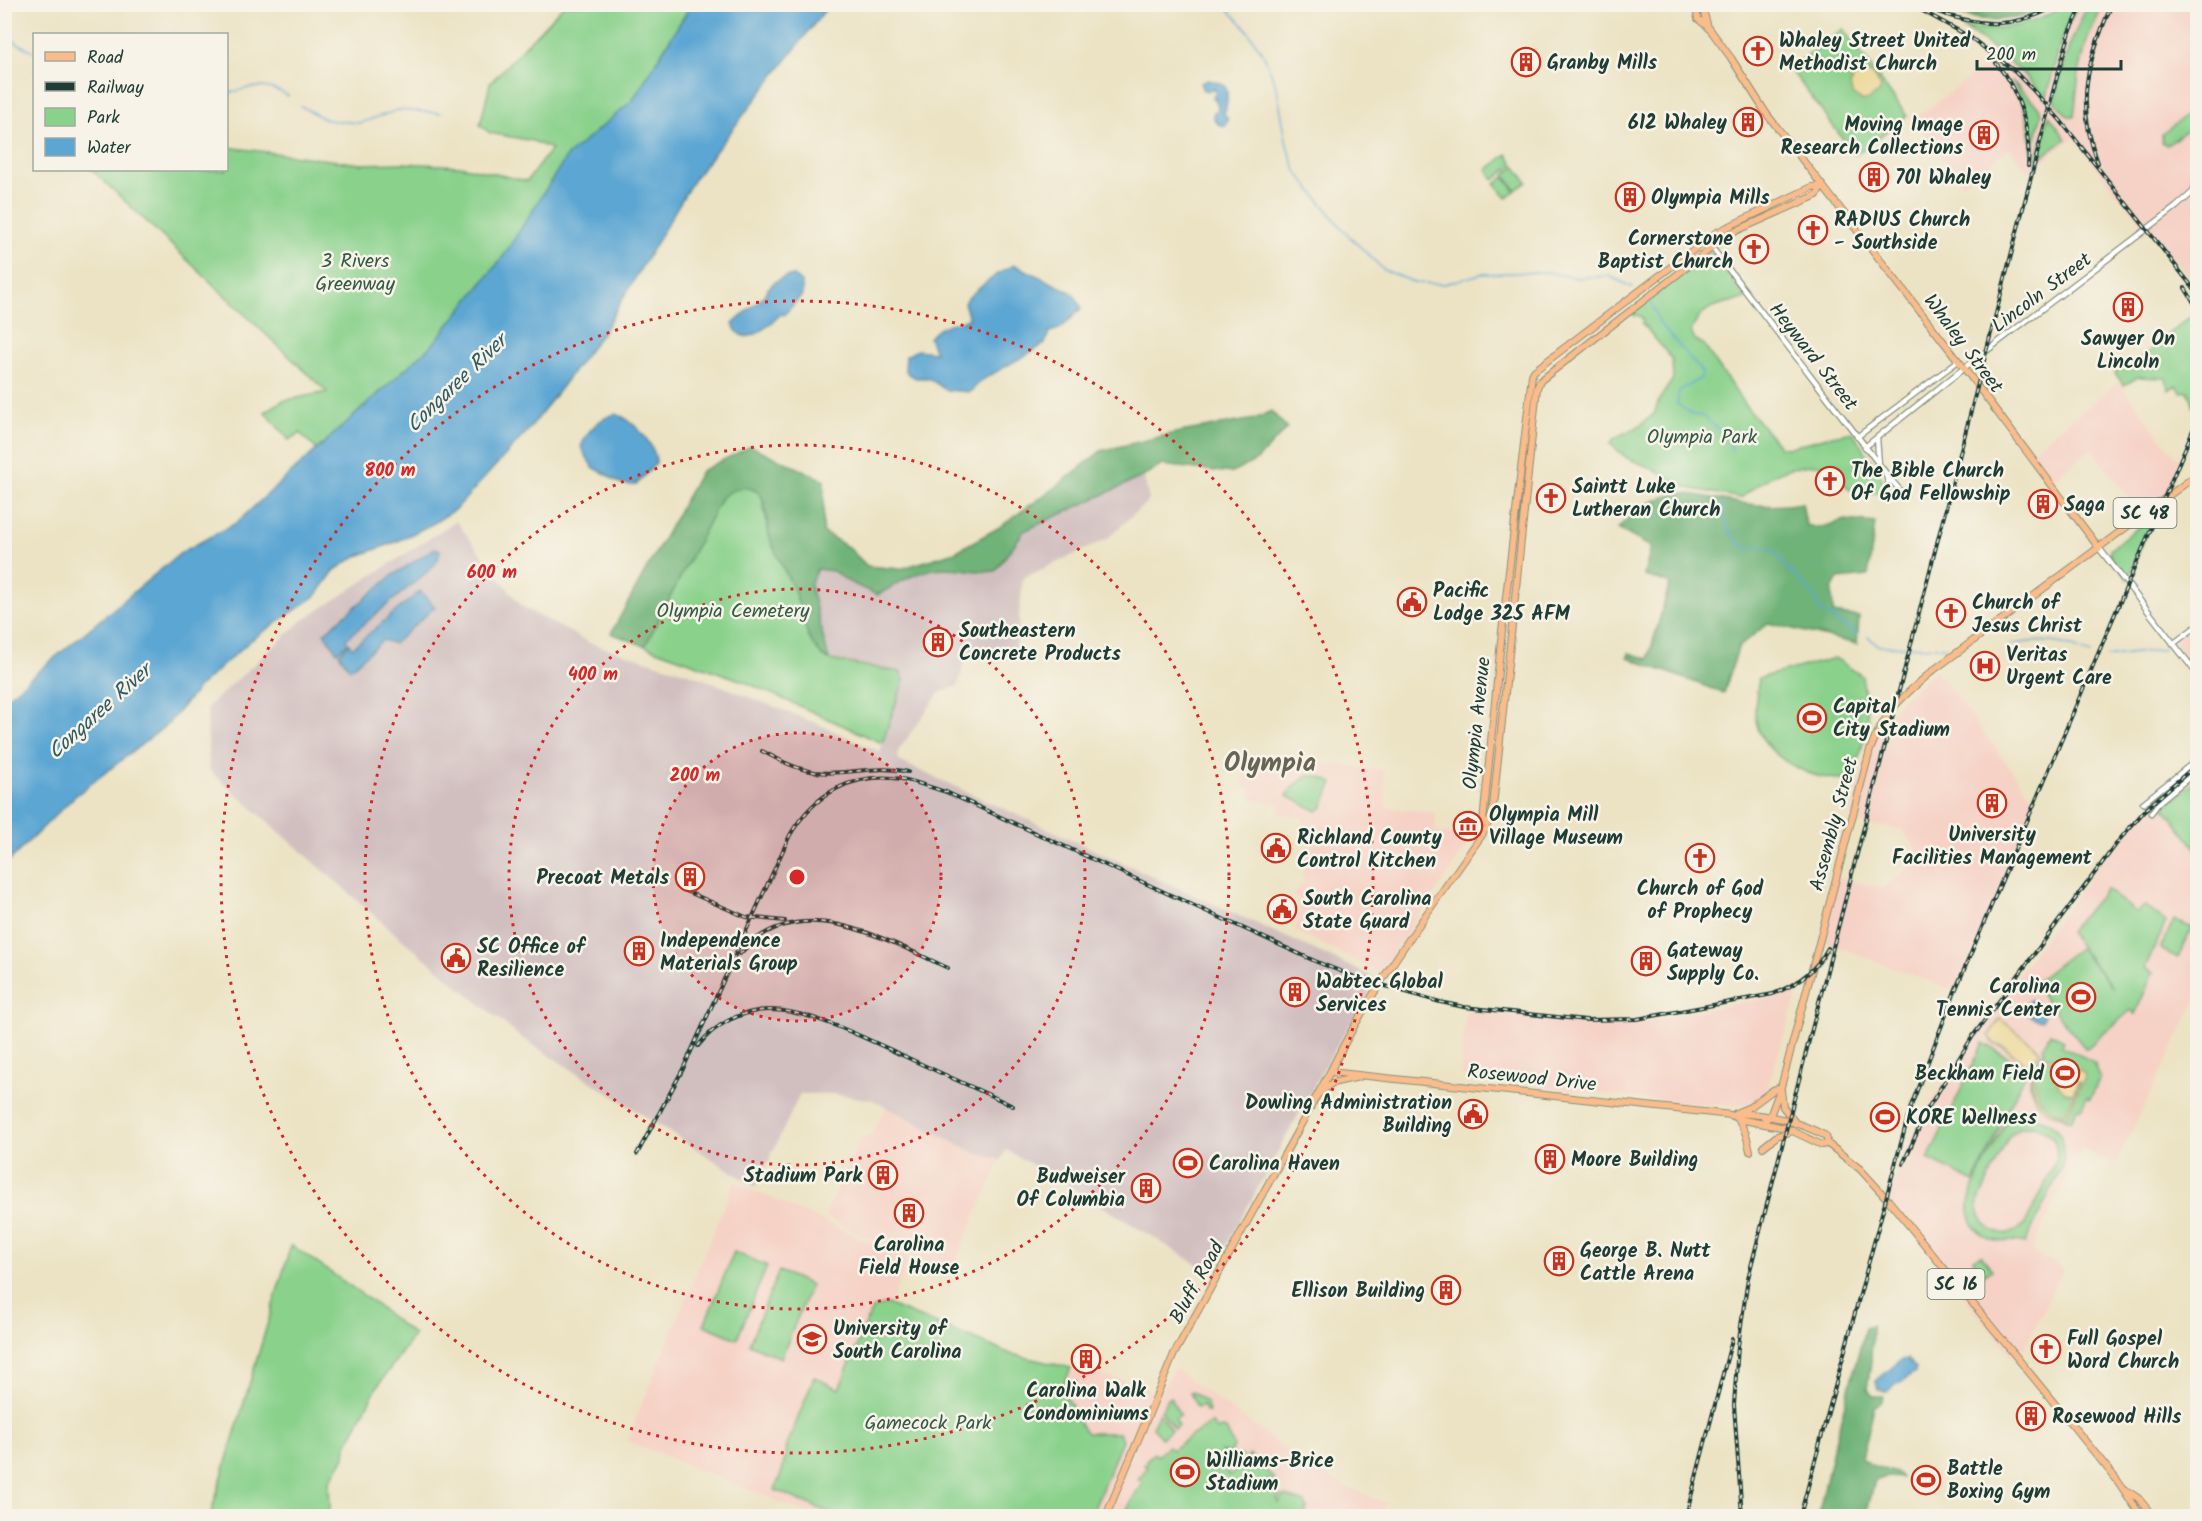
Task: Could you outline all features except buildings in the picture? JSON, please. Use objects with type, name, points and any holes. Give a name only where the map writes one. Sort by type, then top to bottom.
[{"type":"main road","name":"Whaley Street","points":[[1695,4],[1698,19],[1709,28],[1738,66],[1766,113],[1964,368],[2098,549]]},
{"type":"main road","name":"Whaley Street","points":[[1704,4],[1704,13],[1709,28]]},
{"type":"main road","name":"Olympia Avenue","points":[[1482,835],[1530,379],[1534,371],[1717,232],[1812,187],[1822,186]]},
{"type":"main road","name":"Olympia Avenue","points":[[1482,835],[1492,816],[1537,388],[1540,381],[1723,239],[1817,195],[1822,186]]},
{"type":"main road","name":"Assembly Street","points":[[1771,1125],[1770,1116],[1781,1087],[1868,759],[1879,728],[1895,706],[1935,669],[2198,474]]},
{"type":"main road","name":"Bluff Road","points":[[1106,1516],[1174,1354],[1316,1098],[1349,1033],[1383,978],[1482,835]]},
{"type":"main road","name":"Rosewood Drive","points":[[1330,1072],[1735,1115],[1770,1116],[1794,1121],[1826,1136],[1828,1144],[1860,1168],[1889,1201],[2123,1488],[2141,1516]]},
{"type":"main road","points":[[1316,1098],[1332,1083],[1362,1076]]},
{"type":"main road","points":[[1750,1151],[1746,1134],[1735,1115],[1781,1087],[1783,1107],[1794,1121]]},
{"type":"main road","name":"Rosewood Drive","points":[[1735,1115],[1793,1131],[1822,1145],[1828,1144]]},
{"type":"main road","name":"Assembly Street","points":[[1762,1123],[1770,1116]]},
{"type":"main road","points":[[1763,1147],[1778,1136],[1793,1131]]},
{"type":"main road","name":"Rosewood Drive","points":[[2123,1488],[2138,1498],[2152,1516]]},
{"type":"street","name":"Lincoln Street","points":[[1865,447],[1964,368],[2176,207],[2193,192],[2198,177]]},
{"type":"street","name":"Heyward Street","points":[[1706,240],[1905,496]]},
{"type":"street","points":[[1857,437],[1958,361]]},
{"type":"street","points":[[1877,438],[1880,466]]},
{"type":"street","points":[[1885,472],[1889,485],[1886,494]]},
{"type":"street","name":"Whaley Street","points":[[2098,549],[2198,675]]},
{"type":"street","points":[[2173,644],[2198,625]]},
{"type":"street","points":[[2143,803],[2198,759]]},
{"type":"street","points":[[2151,813],[2158,803],[2198,770]]},
{"type":"shaded area","points":[[2067,5],[2197,5],[2197,285],[2113,190],[2074,138],[2028,172],[2010,148],[1962,184],[1914,119]]},
{"type":"shaded area","points":[[2119,382],[2180,463],[2165,499],[2143,517],[2091,449],[2049,482],[2027,454]]},
{"type":"shaded area","points":[[1144,476],[1149,500],[1107,539],[1023,578],[1015,658],[966,656],[958,686],[939,693],[898,751],[899,761],[1378,979],[1326,1064],[1216,1264],[1211,1269],[1205,1269],[1006,1150],[1001,1160],[975,1153],[873,1100],[834,1094],[800,1094],[756,1187],[519,1036],[398,936],[209,770],[207,707],[302,621],[456,521],[521,606],[590,643],[691,674],[818,724],[880,752],[903,675],[900,672],[829,660],[810,585],[817,569],[833,571],[849,582],[914,575],[942,568],[982,573],[995,571],[1024,531]]},
{"type":"shaded area","points":[[2197,624],[2197,673],[2174,642]]},
{"type":"shaded area","points":[[1936,670],[2036,802],[1957,992],[1820,940],[1835,877],[1883,888],[1922,858],[1903,830],[1849,822],[1872,742],[1899,701]]},
{"type":"shaded area","points":[[1247,756],[1383,770],[1387,807],[1436,813],[1436,833],[1474,836],[1382,970],[1378,972],[1294,930],[1300,905],[1299,899],[1293,895],[1304,882],[1302,876],[1307,848],[1313,846],[1315,841],[1302,817],[1278,814],[1280,803],[1251,800],[1252,791],[1243,785]]},
{"type":"shaded area","points":[[2197,765],[2197,999],[2115,1165],[2082,1148],[2031,1251],[2064,1268],[2017,1363],[1887,1201],[1908,1144],[1975,1033],[2088,879],[2140,815]]},
{"type":"shaded area","points":[[1801,984],[1766,1091],[1758,1100],[1746,1106],[1678,1103],[1460,1076],[1466,1010],[1593,1024],[1646,1021],[1785,994]]},
{"type":"shaded area","points":[[886,1107],[975,1153],[1001,1160],[951,1271],[872,1240],[825,1216],[860,1139],[872,1134]]},
{"type":"shaded area","name":"University of South Carolina","points":[[734,1182],[909,1259],[887,1311],[1045,1367],[1112,1377],[1161,1393],[1174,1368],[1320,1473],[1386,1503],[1381,1516],[815,1516],[627,1441]]},
{"type":"green space","name":"3 Rivers Greenway","points":[[564,5],[691,5],[632,101],[567,156],[503,257],[432,345],[317,450],[300,433],[289,440],[265,412],[282,401],[327,392],[93,171],[228,171],[228,147],[361,164],[402,163],[460,166],[527,181],[551,149],[533,141],[490,133],[480,125],[490,83]]},
{"type":"green space","points":[[1930,5],[1992,5],[1996,10],[2004,5],[2052,5],[2021,17],[1991,20],[1961,15]]},
{"type":"green space","points":[[2065,5],[2078,5],[2061,41],[2046,99],[2008,60],[1963,28],[1990,29],[2017,26],[2042,18]]},
{"type":"green space","points":[[2087,5],[2103,5],[2087,40],[2079,73],[2074,116],[2068,116],[2056,103],[2055,96],[2069,47]]},
{"type":"green space","points":[[1843,29],[1907,116],[1855,155],[1790,69]]},
{"type":"green space","points":[[2011,80],[2038,106],[2042,113],[2032,154],[2026,116]]},
{"type":"green space","points":[[2197,107],[2197,122],[2167,145],[2162,142],[2162,134]]},
{"type":"green space","points":[[2049,115],[2066,139],[2036,161]]},
{"type":"green space","points":[[1507,154],[1514,164],[1494,180],[1487,170]]},
{"type":"green space","points":[[1515,166],[1527,182],[1516,190],[1505,175]]},
{"type":"green space","points":[[1504,177],[1515,191],[1507,198],[1495,184]]},
{"type":"green space","name":"Olympia Park","points":[[1710,252],[1746,298],[1720,304],[1707,310],[1701,315],[1691,332],[1695,340],[1703,344],[1744,404],[1780,447],[1787,448],[1853,432],[1881,477],[1886,494],[1850,490],[1829,465],[1815,465],[1781,471],[1741,498],[1693,489],[1675,483],[1656,470],[1627,458],[1610,444],[1616,437],[1636,428],[1654,414],[1659,400],[1673,379],[1672,359],[1642,323],[1643,320],[1639,315],[1634,316],[1632,312]]},
{"type":"green space","points":[[2192,316],[2198,322],[2197,397],[2193,408],[2188,391],[2181,392],[2177,385],[2168,390],[2166,378],[2138,377],[2124,385],[2115,373],[2116,370],[2146,355]]},
{"type":"green space","points":[[1271,411],[1287,428],[1257,460],[1232,473],[1162,465],[1144,476],[1024,531],[995,571],[934,569],[908,578],[877,595],[849,582],[833,571],[817,569],[810,585],[829,660],[814,646],[805,628],[797,598],[770,538],[762,497],[753,489],[737,489],[721,498],[645,646],[611,633],[701,471],[751,446],[824,480],[823,532],[848,547],[867,566],[900,569],[955,552],[998,528],[1056,487],[1101,451],[1180,432],[1255,419]]},
{"type":"green space","name":"Olympia Cemetery","points":[[748,487],[759,492],[762,497],[769,535],[794,590],[810,640],[822,656],[829,660],[900,672],[904,680],[882,743],[743,681],[645,646],[721,498],[729,491]]},
{"type":"green space","points":[[1682,493],[1757,505],[1802,503],[1806,525],[1818,528],[1846,520],[1875,523],[1868,576],[1838,579],[1832,590],[1833,613],[1859,617],[1857,644],[1768,623],[1738,648],[1724,693],[1628,658],[1629,653],[1648,659],[1670,583],[1644,576],[1651,547],[1618,529],[1631,515],[1646,505],[1663,497]]},
{"type":"green space","points":[[2151,519],[2128,579],[2110,556],[2110,550]]},
{"type":"green space","name":"Capital City Stadium","points":[[1835,658],[1862,676],[1869,722],[1854,776],[1842,779],[1813,775],[1784,760],[1763,740],[1755,715],[1759,678]]},
{"type":"green space","points":[[1307,776],[1317,776],[1333,783],[1322,808],[1317,811],[1287,796],[1291,789]]},
{"type":"green space","points":[[2197,780],[2197,850],[2164,807]]},
{"type":"green space","points":[[2106,889],[2136,912],[2145,906],[2166,922],[2145,968],[2153,973],[2135,1014],[2131,1010],[2085,1048],[2034,986],[2034,983],[2079,948],[2113,988],[2069,932]]},
{"type":"green space","points":[[2174,920],[2192,928],[2178,958],[2160,949]]},
{"type":"green space","name":"Beckham Field","points":[[2050,1033],[2064,1040],[2061,1046],[2094,1062],[2100,1077],[2090,1099],[2087,1097],[2081,1109],[2077,1108],[2071,1120],[2044,1108],[2038,1102],[2030,1086],[2034,1065],[2045,1049],[2043,1047]]},
{"type":"green space","points":[[1983,1043],[2028,1068],[1974,1182],[1928,1159]]},
{"type":"green space","points":[[2009,1116],[2033,1117],[2052,1125],[2061,1136],[2064,1151],[2062,1167],[2025,1243],[1989,1239],[1977,1229],[1970,1215],[1969,1205],[1974,1186]],"holes":[[[2033,1126],[2049,1134],[2055,1142],[2057,1153],[2037,1202],[2017,1231],[2009,1234],[1993,1231],[1981,1218],[1979,1200],[2009,1136],[2020,1128]]]},
{"type":"green space","points":[[291,1245],[366,1297],[414,1335],[377,1387],[346,1446],[345,1457],[329,1482],[328,1516],[210,1516]]},
{"type":"green space","points":[[734,1252],[767,1266],[737,1339],[704,1325]]},
{"type":"green space","points":[[1981,1255],[1992,1270],[1981,1276],[1973,1259]]},
{"type":"green space","points":[[779,1271],[811,1285],[781,1358],[749,1344]]},
{"type":"green space","name":"Gamecock Park","points":[[887,1304],[1011,1354],[1071,1368],[1060,1392],[1069,1401],[1082,1428],[1087,1433],[1119,1433],[1122,1440],[1091,1516],[837,1516],[775,1490],[783,1468],[787,1446],[814,1377],[839,1389],[872,1309]]},
{"type":"green space","points":[[1872,1326],[1871,1363],[1867,1389],[1873,1396],[1883,1396],[1882,1401],[1874,1407],[1862,1458],[1871,1465],[1899,1474],[1901,1478],[1888,1477],[1875,1480],[1866,1516],[1818,1516],[1865,1328]]},
{"type":"green space","points":[[1192,1392],[1207,1403],[1209,1412],[1205,1412],[1203,1405],[1197,1407],[1190,1393]]},
{"type":"green space","points":[[1170,1397],[1180,1415],[1175,1419],[1179,1425],[1174,1429],[1161,1411]]},
{"type":"green space","points":[[1159,1413],[1171,1430],[1161,1438],[1152,1427]]},
{"type":"green space","name":"Williams-Brice Stadium","points":[[1212,1423],[1216,1430],[1226,1429],[1234,1446],[1232,1452],[1227,1454],[1221,1452],[1228,1475],[1236,1470],[1231,1465],[1241,1455],[1248,1463],[1250,1461],[1247,1458],[1250,1455],[1275,1479],[1272,1482],[1269,1479],[1267,1481],[1281,1496],[1277,1498],[1279,1503],[1286,1496],[1305,1503],[1307,1508],[1304,1516],[1123,1516],[1142,1482],[1138,1479],[1147,1468],[1144,1465],[1146,1460],[1154,1453],[1157,1456],[1168,1446],[1172,1450]]},
{"type":"sand","points":[[1866,72],[1872,74],[1881,86],[1880,92],[1867,101],[1861,101],[1852,94],[1850,85],[1853,78]]},
{"type":"sand","points":[[2000,1019],[2040,1050],[2030,1067],[2004,1047],[1994,1044],[1989,1035]]},
{"type":"sand","points":[[2042,1053],[2083,1072],[2085,1077],[2066,1117],[2054,1114],[2038,1102],[2032,1084],[2036,1063]],"holes":[[[2043,1057],[2075,1071],[2075,1074],[2063,1068],[2057,1075],[2058,1085],[2065,1092],[2073,1093],[2078,1081],[2080,1083],[2064,1115],[2054,1112],[2041,1100],[2037,1092],[2035,1075],[2038,1066]]]},
{"type":"water","name":"Congaree River","points":[[691,5],[829,5],[694,179],[603,332],[532,426],[456,509],[396,542],[355,557],[334,571],[316,596],[250,641],[199,687],[168,724],[74,797],[5,865],[5,699],[182,552],[236,523],[434,343],[503,257],[567,156],[633,100]]},
{"type":"water","points":[[1208,80],[1225,86],[1227,102],[1224,113],[1228,120],[1225,126],[1218,124],[1213,117],[1214,112],[1218,110],[1217,102],[1213,97],[1215,88],[1206,91],[1202,89],[1201,83]]},
{"type":"water","points":[[1015,265],[1071,292],[1081,308],[1061,328],[1049,332],[1045,344],[982,380],[970,392],[946,390],[928,378],[916,378],[908,374],[905,369],[906,356],[917,350],[935,352],[929,338],[933,333],[942,327],[969,319],[964,303],[967,299],[995,276]]},
{"type":"water","points":[[788,276],[794,276],[802,283],[802,295],[784,315],[781,314],[756,334],[743,336],[737,332],[733,324],[763,297],[773,284]]},
{"type":"water","points":[[615,414],[629,421],[642,433],[655,456],[656,463],[637,484],[623,484],[593,468],[581,447],[594,426]]},
{"type":"water","points":[[435,548],[440,550],[433,567],[346,639],[348,643],[337,652],[324,633],[393,575]]},
{"type":"water","points":[[420,591],[435,607],[394,644],[383,640],[350,669],[339,654],[349,644],[352,648]]},
{"type":"water","points":[[2030,1000],[2041,1009],[2044,1016],[2042,1020],[2023,1012]]},
{"type":"water","points":[[1907,1359],[1916,1369],[1915,1372],[1887,1391],[1878,1390],[1876,1381],[1901,1360]]},
{"type":"waterway","points":[[1223,4],[1245,27],[1265,57],[1277,89],[1287,145],[1296,171],[1345,232],[1384,270],[1416,283],[1444,284],[1481,274],[1547,272],[1577,278],[1609,276],[1632,287]]},
{"type":"waterway","points":[[4,36],[33,51]]},
{"type":"waterway","points":[[228,93],[265,87],[288,96]]},
{"type":"waterway","points":[[301,106],[326,120],[360,123],[398,110],[441,113]]},
{"type":"waterway","points":[[1651,303],[1660,324],[1702,372],[1701,378],[1679,391],[1677,404],[1692,415],[1702,416],[1723,433],[1730,442],[1732,451]]},
{"type":"waterway","points":[[1723,505],[1726,525],[1736,540],[1747,549],[1760,546],[1775,551],[1783,564],[1814,596],[1820,611],[1857,634]]},
{"type":"waterway","points":[[1868,636],[1881,646],[1947,647]]},
{"type":"waterway","points":[[2010,645],[2052,642],[2070,646],[2090,655]]},
{"type":"waterway","points":[[2193,649],[2198,647]]},
{"type":"waterway","points":[[2106,657],[2165,649]]},
{"type":"railway","points":[[1910,4],[1970,37],[2013,70],[2031,88],[2060,120],[2198,294]]},
{"type":"railway","points":[[1938,12],[1970,21],[2000,23],[2029,18],[2059,4]]},
{"type":"railway","points":[[1742,1516],[1734,1405],[1738,1346],[1748,1278],[2055,84],[2070,32],[2083,4]]},
{"type":"railway","points":[[2098,163],[2087,121],[2087,82],[2096,45],[2112,4]]},
{"type":"railway","points":[[1996,63],[2012,86],[2022,112],[2028,138],[2028,166]]},
{"type":"railway","points":[[2185,288],[2198,309]]},
{"type":"railway","points":[[1800,1516],[1911,1106],[1955,991],[2198,418]]},
{"type":"railway","points":[[762,751],[808,771],[838,773],[884,769],[908,772]]},
{"type":"railway","points":[[1903,1164],[1928,1108],[1973,1036],[2120,839],[2147,808],[2198,763]]},
{"type":"railway","points":[[637,1154],[683,1069],[790,835],[800,820],[823,797],[851,782],[867,779],[884,777],[902,779],[946,792],[1317,962],[1355,977],[1464,1007],[1586,1020],[1637,1019],[1773,994],[1805,976],[1818,964],[1828,948]]},
{"type":"railway","points":[[686,891],[746,917],[785,921]]},
{"type":"railway","points":[[740,954],[763,934],[788,924],[814,922],[842,925],[869,933],[948,968]]},
{"type":"railway","points":[[698,1046],[712,1031],[739,1016],[760,1011],[786,1011],[820,1020],[856,1034],[1013,1106]]},
{"type":"railway","points":[[1686,1516],[1732,1339]]},
{"type":"place","name":"Whaley Street United Methodist Church","points":[[1758,51]]},
{"type":"place","name":"Granby Mills","points":[[1526,62]]},
{"type":"place","name":"612 Whaley","points":[[1748,122]]},
{"type":"place","name":"Moving Image Research Collections","points":[[1984,135]]},
{"type":"place","name":"701 Whaley","points":[[1874,177]]},
{"type":"place","name":"Olympia Mills","points":[[1630,197]]},
{"type":"place","name":"RADIUS Church - Southside","points":[[1813,230]]},
{"type":"place","name":"Cornerstone Baptist Church","points":[[1754,249]]},
{"type":"place","name":"Sawyer On Lincoln","points":[[2128,307]]},
{"type":"place","name":"The Bible Church Of God Fellowship","points":[[1830,481]]},
{"type":"place","name":"Saintt Luke Lutheran Church","points":[[1551,498]]},
{"type":"place","name":"Saga","points":[[2043,504]]},
{"type":"place","name":"Pacific Lodge 325 AFM","points":[[1412,602]]},
{"type":"place","name":"Church of Jesus Christ","points":[[1951,613]]},
{"type":"place","name":"Southeastern Concrete Products","points":[[938,642]]},
{"type":"place","name":"Veritas Urgent Care","points":[[1985,666]]},
{"type":"place","name":"Capital City Stadium","points":[[1812,718]]},
{"type":"place","name":"University Facilities Management","points":[[1992,803]]},
{"type":"place","name":"Olympia Mill Village Museum","points":[[1468,826]]},
{"type":"place","name":"Richland County Control Kitchen","points":[[1276,848]]},
{"type":"place","name":"Church of God of Prophecy","points":[[1700,858]]},
{"type":"place","name":"Precoat Metals","points":[[690,877]]},
{"type":"place","name":"South Carolina State Guard","points":[[1282,909]]},
{"type":"place","name":"Independence Materials Group","points":[[639,951]]},
{"type":"place","name":"SC Office of Resilience","points":[[456,958]]},
{"type":"place","name":"Gateway Supply Co.","points":[[1646,961]]},
{"type":"place","name":"Wabtec Global Services","points":[[1295,992]]},
{"type":"place","name":"Carolina Tennis Center","points":[[2081,997]]},
{"type":"place","name":"Beckham Field","points":[[2065,1073]]},
{"type":"place","name":"Dowling Administration Building","points":[[1473,1114]]},
{"type":"place","name":"KORE Wellness","points":[[1885,1117]]},
{"type":"place","name":"Moore Building","points":[[1550,1159]]},
{"type":"place","name":"Carolina Haven","points":[[1188,1163]]},
{"type":"place","name":"Stadium Park","points":[[883,1175]]},
{"type":"place","name":"Budweiser Of Columbia","points":[[1146,1188]]},
{"type":"place","name":"Carolina Field House","points":[[909,1213]]},
{"type":"place","name":"George B. Nutt Cattle Arena","points":[[1559,1261]]},
{"type":"place","name":"Ellison Building","points":[[1446,1290]]},
{"type":"place","name":"University of South Carolina","points":[[812,1339]]},
{"type":"place","name":"Full Gospel Word Church","points":[[2046,1349]]},
{"type":"place","name":"Carolina Walk Condominiums","points":[[1086,1359]]},
{"type":"place","name":"Rosewood Hills","points":[[2031,1416]]},
{"type":"place","name":"Williams-Brice Stadium","points":[[1185,1472]]},
{"type":"place","name":"Battle Boxing Gym","points":[[1926,1480]]},
{"type":"district","name":"Olympia","points":[[1270,762]]}]
